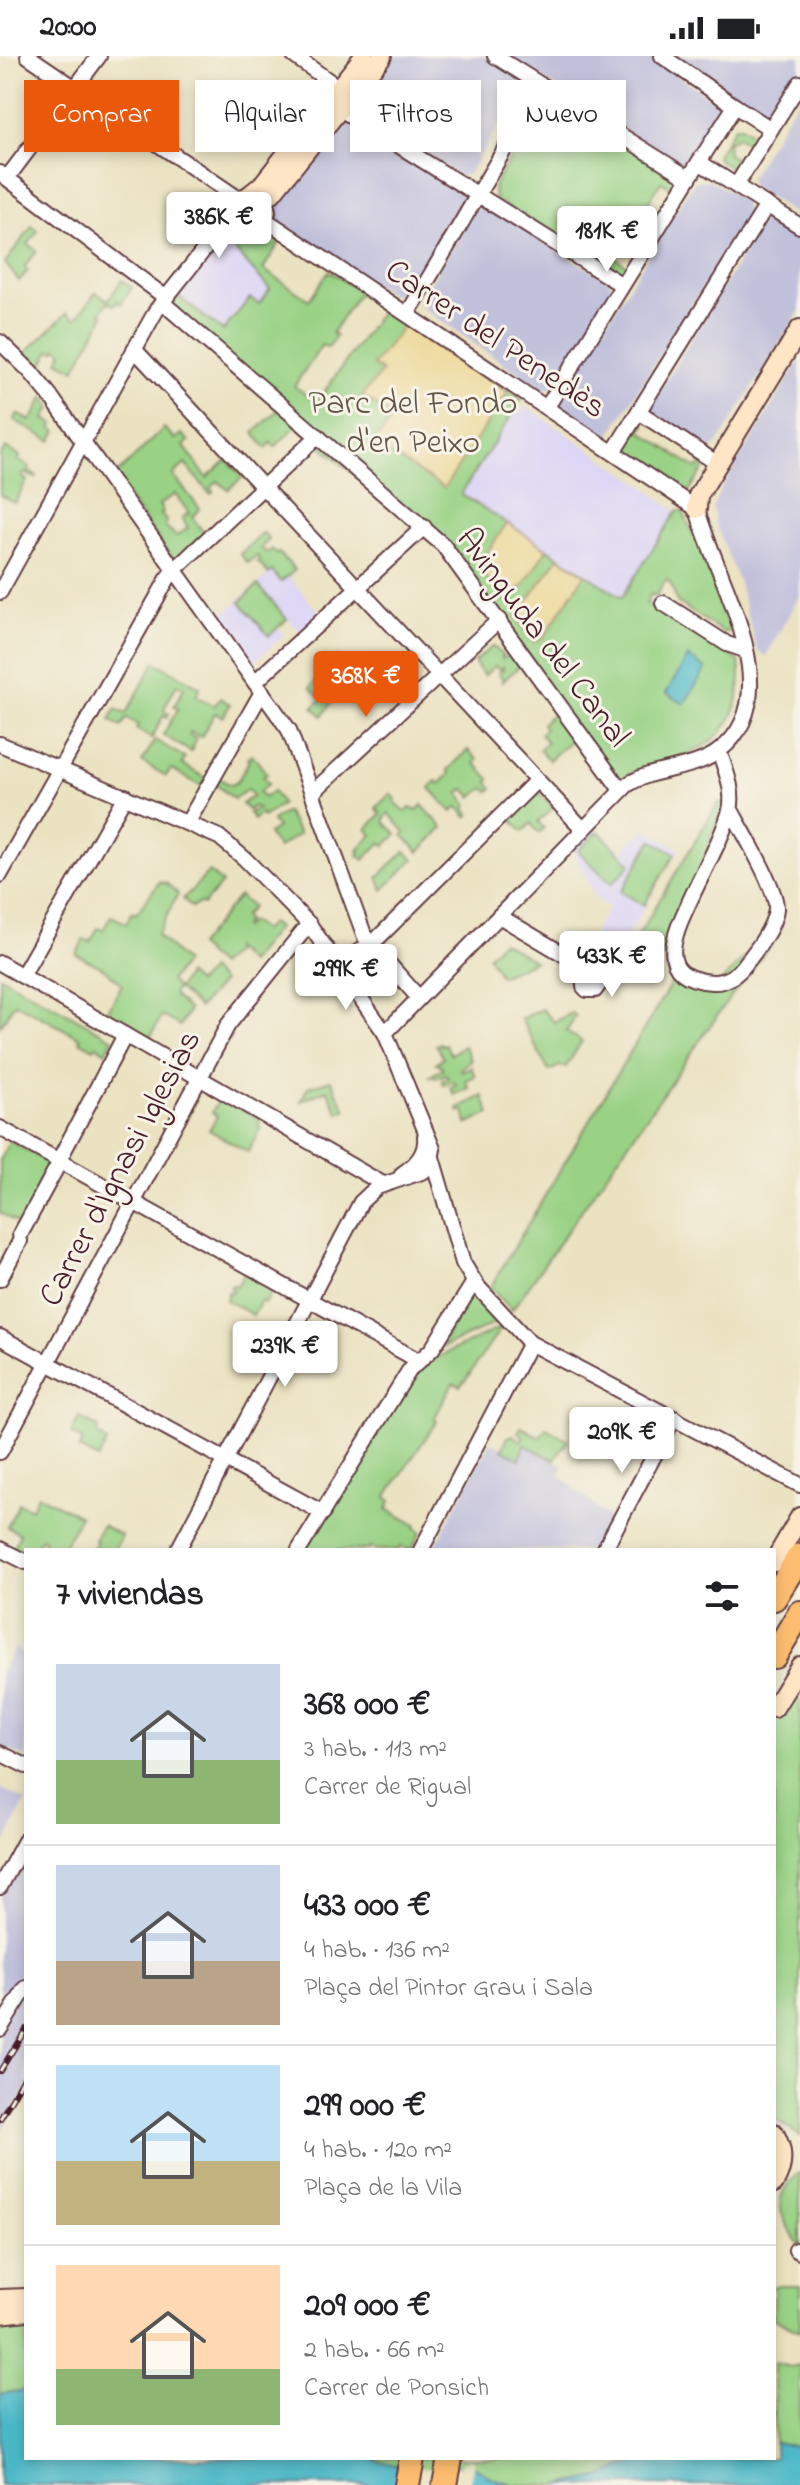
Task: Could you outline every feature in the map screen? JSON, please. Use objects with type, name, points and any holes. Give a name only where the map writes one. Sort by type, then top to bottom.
[{"type":"highway","points":[[776,1595],[800,1556]]},
{"type":"highway","points":[[776,1653],[800,1613]]},
{"type":"highway","points":[[776,1675],[800,1635]]},
{"type":"highway","points":[[407,2485],[412,2460]]},
{"type":"highway","points":[[418,2485],[422,2460]]},
{"type":"highway","points":[[445,2485],[450,2460]]},
{"type":"street","points":[[28,56],[63,80]]},
{"type":"street","points":[[81,80],[99,56]]},
{"type":"street","points":[[294,56],[339,99],[478,194],[622,285]]},
{"type":"street","points":[[264,212],[274,191],[339,99],[364,56]]},
{"type":"street","points":[[0,592],[164,299],[243,204],[382,56]]},
{"type":"street","points":[[495,56],[533,80]]},
{"type":"street","points":[[662,56],[771,129]]},
{"type":"street","points":[[736,186],[800,83]]},
{"type":"street","points":[[547,407],[735,106]]},
{"type":"street","points":[[626,138],[689,178]]},
{"type":"street","points":[[4,176],[24,151]]},
{"type":"street","points":[[168,152],[243,204]]},
{"type":"street","points":[[408,313],[503,152]]},
{"type":"street","points":[[699,162],[800,226]]},
{"type":"street","name":"Avinguda del Canal","points":[[4,176],[164,299],[443,545],[621,790]]},
{"type":"street","points":[[243,204],[258,196],[264,212]]},
{"type":"street","points":[[614,451],[767,205]]},
{"type":"street","name":"Carrer del Penedès","points":[[264,212],[697,509]]},
{"type":"street","points":[[385,1033],[621,790],[639,779],[700,761],[719,751],[736,731],[750,699],[750,678],[728,591],[697,509],[698,496],[800,329]]},
{"type":"street","points":[[0,364],[4,346]]},
{"type":"street","points":[[4,346],[30,371],[83,442],[293,738],[368,943],[420,995]]},
{"type":"street","points":[[134,349],[583,829]]},
{"type":"street","name":"Carrer del Penedès","points":[[639,412],[718,464]]},
{"type":"street","points":[[0,875],[175,570],[318,436]]},
{"type":"street","points":[[188,822],[258,687],[424,527]]},
{"type":"street","points":[[663,603],[727,644],[745,650]]},
{"type":"street","points":[[313,792],[499,620]]},
{"type":"street","points":[[0,744],[219,837],[309,924],[385,1033],[425,1136],[433,1149],[455,1240],[475,1284],[530,1343],[800,1485]]},
{"type":"street","points":[[719,751],[730,787],[731,810],[774,895],[776,911],[762,940],[738,973],[727,980],[701,981],[685,973],[676,962],[673,947],[676,929],[731,810]]},
{"type":"street","points":[[338,966],[377,939],[537,780]]},
{"type":"street","points":[[22,976],[125,796]]},
{"type":"street","points":[[499,916],[590,970]]},
{"type":"street","name":"Carrer d'Ignasi Iglesias","points":[[0,1452],[228,1025],[309,924]]},
{"type":"street","points":[[0,963],[388,1181],[431,1170],[439,1175]]},
{"type":"street","points":[[0,1279],[125,1035]]},
{"type":"street","points":[[2,1134],[133,1202],[412,1357],[415,1363]]},
{"type":"street","points":[[179,1548],[361,1202],[370,1192],[418,1160],[425,1136]]},
{"type":"street","points":[[418,1173],[433,1158]]},
{"type":"street","points":[[300,1548],[415,1363],[432,1349],[475,1284]]},
{"type":"street","points":[[0,1337],[323,1513]]},
{"type":"street","points":[[422,1548],[530,1343]]},
{"type":"street","points":[[605,1548],[674,1418]]},
{"type":"street","points":[[776,1559],[800,1517]]},
{"type":"street","points":[[0,1549],[24,1561]]},
{"type":"street","points":[[776,1705],[800,1666]]},
{"type":"street","points":[[0,1753],[24,1765]]},
{"type":"street","points":[[0,1887],[24,1843]]},
{"type":"street","points":[[0,2029],[24,1991]]},
{"type":"street","points":[[776,2136],[800,2146]]},
{"type":"street","points":[[776,2136],[782,2158],[776,2180]]},
{"type":"street","points":[[776,2180],[800,2164]]},
{"type":"street","points":[[0,2299],[24,2298]]},
{"type":"street","points":[[0,2314],[24,2311]]},
{"type":"shaded area","points":[[393,56],[484,56],[520,80],[497,80],[497,129],[469,173],[462,176],[420,152],[481,152],[481,80],[374,80]]},
{"type":"shaded area","points":[[507,56],[649,56],[719,104],[721,116],[692,163],[681,165],[626,131],[626,80],[545,80]]},
{"type":"shaded area","points":[[671,56],[800,56],[800,69],[777,107],[756,114]]},
{"type":"shaded area","points":[[800,96],[800,217],[752,187],[749,179]]},
{"type":"shaded area","points":[[338,123],[350,123],[350,152],[399,152],[465,191],[467,201],[413,290],[392,295],[277,222],[273,215],[271,204],[314,152],[334,152],[334,128]]},
{"type":"shaded area","points":[[710,180],[743,200],[747,217],[606,441],[556,405],[694,182]]},
{"type":"shaded area","points":[[486,207],[610,282],[612,293],[553,387],[543,390],[424,309],[421,299],[475,209]]},
{"type":"shaded area","points":[[769,217],[800,236],[800,310],[715,448],[710,448],[651,411],[650,407],[765,218]]},
{"type":"shaded area","points":[[224,241],[271,290],[259,305],[250,298],[224,331],[179,296]]},
{"type":"shaded area","points":[[800,360],[800,595],[766,656],[757,650],[738,580],[715,523],[713,507]]},
{"type":"shaded area","points":[[525,406],[677,511],[622,597],[460,493],[515,410],[521,413]]},
{"type":"shaded area","points":[[272,571],[281,581],[288,576],[321,615],[301,633],[288,619],[278,628],[284,635],[249,667],[216,621]]},
{"type":"shaded area","points":[[595,826],[622,852],[644,828],[679,849],[619,950],[605,942],[594,942],[593,934],[609,907],[597,900],[572,850]]},
{"type":"shaded area","points":[[490,1442],[520,1458],[523,1444],[564,1465],[559,1475],[610,1519],[594,1548],[434,1548]]},
{"type":"shaded area","points":[[14,1648],[24,1653],[24,1757],[0,1745],[0,1674]]},
{"type":"shaded area","points":[[0,1788],[24,1800],[24,1805],[0,1853]]},
{"type":"shaded area","points":[[24,1851],[24,2091],[0,2133],[0,1896]]},
{"type":"green space","points":[[735,126],[740,126],[754,139],[750,146],[738,137],[727,142],[728,154],[740,162],[737,167],[731,168],[718,160],[717,155]]},
{"type":"green space","points":[[626,146],[676,178],[676,190],[661,182],[614,257],[628,266],[623,272],[614,272],[495,199],[493,187],[514,152],[626,152]]},
{"type":"green space","points":[[32,226],[38,231],[28,244],[37,251],[24,267],[28,271],[19,281],[5,263]]},
{"type":"green space","name":"Parc del Fondo d'en Peixo","points":[[239,226],[268,228],[283,237],[263,269],[309,300],[329,271],[522,399],[461,494],[622,597],[677,511],[683,511],[693,535],[697,533],[717,579],[732,628],[723,632],[677,602],[671,584],[666,580],[656,596],[651,594],[646,603],[739,661],[738,698],[726,726],[716,737],[687,754],[632,773],[614,786],[454,561],[297,425],[275,447],[271,443],[266,448],[254,433],[279,409],[167,304],[175,294],[223,331],[250,298],[259,304],[270,289],[219,236],[226,229]],"holes":[[[358,294],[382,310],[317,402],[294,386],[322,345],[328,348],[336,336],[332,333]]]},
{"type":"green space","points":[[122,280],[132,287],[121,304],[108,302],[101,312],[104,315],[75,370],[58,361],[63,352],[57,348],[50,350],[39,372],[23,355],[67,313],[76,319],[96,292],[108,300]]},
{"type":"green space","points":[[44,397],[51,407],[45,419],[54,424],[52,428],[57,431],[51,441],[14,420],[18,414],[31,421]]},
{"type":"green space","points":[[645,423],[642,432],[697,469],[704,463],[705,467],[688,493],[626,455],[641,424]]},
{"type":"green space","points":[[164,428],[175,439],[182,434],[189,441],[184,446],[207,478],[227,460],[243,477],[228,490],[218,481],[210,494],[185,464],[173,475],[200,509],[192,517],[205,534],[174,562],[114,477]],"holes":[[[175,494],[189,513],[182,518],[188,528],[176,536],[165,526],[159,505]]]},
{"type":"green space","points":[[6,448],[20,456],[18,460],[37,476],[24,473],[22,477],[27,480],[15,503],[0,495],[0,456]]},
{"type":"green space","points":[[263,533],[269,539],[261,548],[267,553],[272,549],[279,553],[295,570],[281,582],[272,571],[269,574],[258,562],[257,556],[248,563],[240,554]]},
{"type":"green space","points":[[258,585],[287,619],[269,636],[240,602]]},
{"type":"green space","points":[[493,646],[502,659],[509,654],[523,663],[501,683],[503,679],[498,674],[503,667],[499,670],[495,666],[484,676],[474,662]]},
{"type":"green space","points":[[337,657],[353,674],[345,685],[342,681],[338,684],[342,689],[322,716],[313,707],[322,699],[310,687],[325,673],[330,679],[338,677],[328,665]]},
{"type":"green space","points":[[155,662],[200,687],[196,696],[214,706],[220,698],[230,704],[223,717],[215,713],[201,737],[190,732],[189,735],[196,739],[191,752],[163,735],[178,709],[174,706],[184,688],[177,684],[165,706],[164,711],[169,714],[167,718],[163,716],[152,738],[136,729],[138,725],[127,718],[121,727],[110,720],[116,709],[126,714]]},
{"type":"green space","points":[[556,710],[575,736],[549,760],[539,750],[547,742],[540,734],[545,729],[542,724]]},
{"type":"green space","points":[[155,740],[185,758],[182,764],[207,779],[202,787],[171,769],[166,776],[142,762]]},
{"type":"green space","points":[[468,750],[478,760],[475,763],[490,779],[488,782],[493,788],[489,792],[485,788],[472,797],[465,789],[459,794],[468,805],[465,809],[470,815],[467,817],[458,807],[452,812],[430,788],[437,781],[440,784],[450,774],[448,770]]},
{"type":"green space","points":[[252,754],[267,774],[263,777],[268,784],[259,792],[264,798],[273,791],[282,804],[254,820],[249,813],[258,809],[254,806],[248,810],[242,804],[253,796],[248,789],[234,799],[215,784],[218,778],[231,785],[237,782]]},
{"type":"green space","points":[[536,790],[553,808],[538,822],[544,828],[539,833],[531,823],[523,832],[507,814]]},
{"type":"green space","points":[[390,794],[406,812],[410,808],[417,811],[422,805],[443,828],[419,852],[389,813],[385,823],[397,834],[385,846],[381,842],[364,860],[358,855],[358,850],[372,835],[367,829],[381,814],[376,808]]},
{"type":"green space","points":[[718,803],[723,803],[699,873],[658,966],[642,957],[642,952],[632,946]]},
{"type":"green space","points":[[286,812],[299,834],[278,848],[268,834],[277,828],[272,821]]},
{"type":"green space","points":[[598,831],[631,864],[612,884],[578,851]]},
{"type":"green space","points":[[652,840],[675,854],[644,905],[621,892]]},
{"type":"green space","points":[[405,851],[414,859],[383,890],[378,877]]},
{"type":"green space","points":[[209,872],[222,883],[203,905],[200,903],[192,907],[183,899]]},
{"type":"green space","points":[[160,881],[178,894],[157,935],[185,962],[170,981],[177,988],[173,995],[189,1010],[180,1026],[162,1016],[148,1041],[105,1016],[122,984],[103,968],[76,954],[84,939],[90,942],[98,928],[103,930],[111,916],[126,923]]},
{"type":"green space","points":[[239,896],[252,907],[243,917],[247,921],[244,928],[251,921],[263,931],[271,923],[277,928],[249,963],[233,948],[234,952],[219,966],[198,946]]},
{"type":"green space","points":[[775,927],[781,930],[724,1006],[512,1310],[490,1288],[675,977],[669,971],[672,968],[715,988]]},
{"type":"green space","points":[[502,941],[534,961],[500,976],[488,956]]},
{"type":"green space","points":[[210,970],[222,982],[199,1008],[178,989],[187,974],[197,983]]},
{"type":"green space","points":[[0,976],[113,1039],[106,1052],[79,1041],[81,1038],[15,1003],[0,1026]]},
{"type":"green space","points":[[542,1009],[554,1022],[572,1013],[576,1016],[566,1032],[582,1041],[566,1067],[549,1071],[521,1019]]},
{"type":"green space","points":[[445,1044],[451,1054],[464,1046],[471,1060],[461,1068],[462,1071],[471,1067],[475,1076],[466,1080],[469,1088],[454,1095],[451,1087],[456,1085],[454,1081],[444,1085],[442,1081],[448,1078],[446,1074],[436,1078],[430,1076],[443,1069],[436,1063],[443,1058],[436,1045]]},
{"type":"green space","points":[[331,1080],[346,1110],[339,1113],[327,1090],[301,1101],[308,1087]]},
{"type":"green space","points":[[483,1096],[490,1114],[467,1124],[464,1110],[459,1112],[458,1108]]},
{"type":"green space","points":[[220,1097],[261,1120],[258,1125],[261,1128],[248,1152],[209,1130],[217,1116],[212,1112]]},
{"type":"green space","points":[[10,1141],[53,1165],[21,1225],[0,1213],[0,1160]]},
{"type":"green space","points":[[245,1272],[274,1288],[253,1315],[226,1300],[228,1292],[233,1290],[230,1287],[232,1284],[237,1286]]},
{"type":"green space","points":[[471,1293],[498,1322],[443,1347],[450,1328]]},
{"type":"green space","points":[[502,1327],[460,1386],[453,1383],[434,1419],[437,1421],[386,1497],[391,1501],[387,1509],[421,1531],[412,1548],[304,1548],[418,1366]]},
{"type":"green space","points":[[79,1417],[99,1428],[97,1434],[107,1442],[98,1459],[79,1449],[83,1440],[71,1434]]},
{"type":"green space","points":[[521,1427],[540,1437],[546,1428],[569,1440],[554,1460],[524,1444],[520,1459],[502,1449],[508,1437],[513,1435],[520,1441],[524,1437],[518,1432]]},
{"type":"green space","points":[[38,1495],[80,1516],[63,1548],[51,1548],[43,1544],[45,1540],[41,1538],[37,1545],[41,1548],[24,1548],[24,1554],[13,1548],[20,1534],[7,1527],[19,1503],[31,1509]]},
{"type":"green space","points":[[102,1525],[122,1536],[115,1548],[93,1548],[97,1541],[94,1540]]},
{"type":"green space","points":[[800,1679],[800,2136],[776,2119],[776,1717]]},
{"type":"green space","points":[[800,2173],[800,2247],[783,2217],[781,2200],[790,2182]]},
{"type":"green space","points":[[776,2286],[800,2286],[800,2331],[776,2320]]},
{"type":"green space","points":[[24,2328],[24,2390],[0,2394],[0,2330]]},
{"type":"green space","points":[[776,2363],[791,2367],[800,2365],[800,2448],[776,2442]]},
{"type":"green space","points":[[375,2460],[641,2460],[596,2478],[559,2485],[511,2485],[490,2477],[470,2464],[426,2472]]},
{"type":"sand","points":[[405,324],[508,392],[444,488],[373,443],[391,421],[388,418],[390,414],[362,396],[382,372],[373,365]]},
{"type":"sand","points":[[507,523],[547,549],[523,586],[504,601],[478,566]]},
{"type":"sand","points":[[559,557],[585,574],[543,638],[534,642],[516,617]]},
{"type":"water","points":[[688,657],[706,669],[684,704],[666,693]]},
{"type":"water","points":[[24,2390],[24,2460],[375,2460],[426,2472],[470,2463],[490,2477],[514,2485],[0,2485],[0,2394]]},
{"type":"water","points":[[776,2442],[800,2448],[800,2485],[559,2485],[596,2478],[641,2460],[776,2460]]},
{"type":"pier","points":[[468,2460],[474,2461],[469,2485],[401,2485],[405,2463],[427,2468],[458,2466]]},
{"type":"railway","points":[[0,2071],[24,2032]]},
{"type":"railway","points":[[0,2119],[24,2077]]}]
